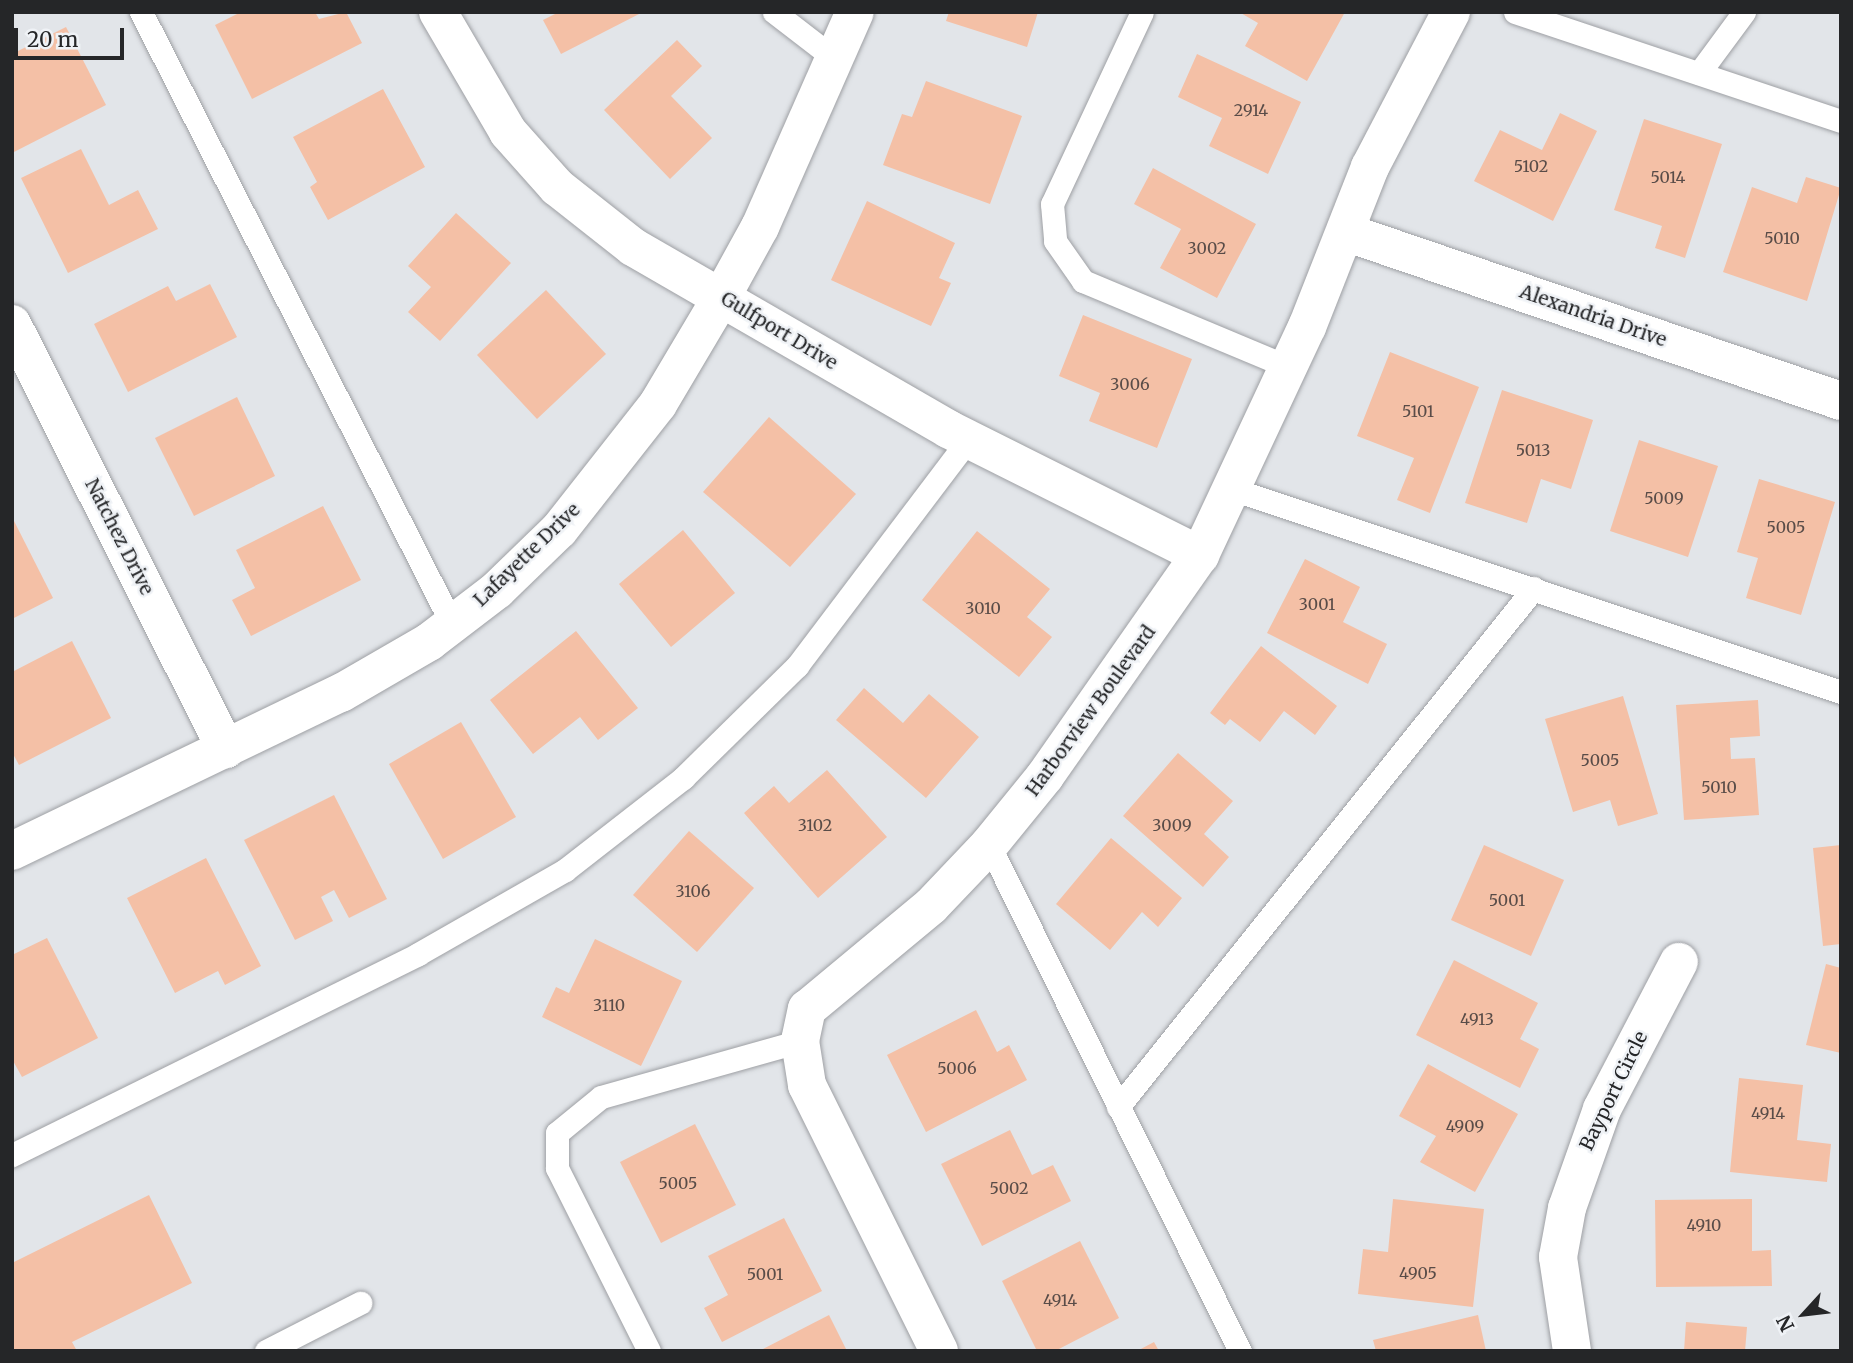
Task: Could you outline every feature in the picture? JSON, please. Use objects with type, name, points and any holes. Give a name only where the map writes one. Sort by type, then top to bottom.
[{"type":"street","name":"Gulfport Drive","points":[[438,12],[508,132],[557,187],[633,247],[968,440],[1200,555]]},
{"type":"street","name":"Lafayette Drive","points":[[12,851],[341,692],[452,624],[550,538],[600,480],[658,404],[722,296],[760,227],[855,12]]},
{"type":"street","name":"Harborview Boulevard","points":[[939,1351],[807,1085],[800,1041],[807,1009],[931,906],[989,845],[1045,776],[1200,555],[1235,490],[1289,367],[1370,167],[1451,12]]},
{"type":"street","name":"Alexandria Drive","points":[[1345,232],[1841,401]]},
{"type":"street","name":"Natchez Drive","points":[[12,324],[226,749]]},
{"type":"street","name":"Bayport Circle","points":[[1572,1351],[1558,1256],[1567,1208],[1602,1109],[1679,961]]},
{"type":"lane","points":[[141,12],[452,624]]},
{"type":"lane","points":[[774,12],[835,59]]},
{"type":"lane","points":[[1142,12],[1052,204],[1055,241],[1083,281],[1289,367]]},
{"type":"lane","points":[[1516,12],[1841,121]]},
{"type":"lane","points":[[1699,73],[1744,12]]},
{"type":"lane","points":[[12,1155],[418,954],[565,870],[683,778],[797,666],[968,440]]},
{"type":"lane","points":[[1235,490],[1841,692]]},
{"type":"lane","points":[[1118,1107],[1534,589]]},
{"type":"lane","points":[[989,845],[1240,1351]]},
{"type":"lane","points":[[649,1351],[557,1168],[557,1133],[601,1097],[800,1041]]},
{"type":"lane","points":[[266,1351],[360,1304]]},
{"type":"building","points":[[241,12],[315,12],[319,19],[346,12],[362,43],[252,99],[215,25]]},
{"type":"building","points":[[559,12],[643,12],[561,54],[543,20]]},
{"type":"building","points":[[949,12],[1038,12],[1027,47],[946,21]]},
{"type":"building","points":[[1239,12],[1345,12],[1307,81],[1245,46],[1258,23]]},
{"type":"building","points":[[66,27],[106,105],[12,153],[12,54]]},
{"type":"building","points":[[677,40],[702,66],[671,96],[712,138],[670,179],[604,110]]},
{"type":"building","points":[[1197,54],[1301,102],[1268,174],[1209,146],[1222,118],[1178,97]]},
{"type":"building","points":[[926,81],[1022,116],[990,204],[883,165],[902,114],[912,117]]},
{"type":"building","points":[[383,89],[425,167],[328,220],[310,187],[317,182],[293,137]]},
{"type":"building","points":[[1560,113],[1597,131],[1553,221],[1474,181],[1500,130],[1542,150]]},
{"type":"building","points":[[1644,119],[1722,144],[1685,258],[1655,248],[1662,226],[1614,210]]},
{"type":"building","points":[[81,149],[109,205],[138,190],[158,229],[68,273],[21,178]]},
{"type":"building","points":[[1153,168],[1256,224],[1217,298],[1160,268],[1181,229],[1134,204]]},
{"type":"building","points":[[1806,177],[1841,188],[1807,301],[1723,272],[1752,187],[1797,203]]},
{"type":"building","points":[[867,201],[955,243],[939,278],[951,283],[931,326],[831,280]]},
{"type":"building","points":[[456,213],[511,263],[440,341],[408,312],[431,287],[408,266]]},
{"type":"building","points":[[210,284],[237,337],[128,392],[94,324],[168,286],[176,301]]},
{"type":"building","points":[[546,290],[606,354],[537,419],[477,355]]},
{"type":"building","points":[[1083,315],[1192,359],[1157,448],[1089,421],[1100,393],[1059,376]]},
{"type":"building","points":[[1390,352],[1479,387],[1430,513],[1397,500],[1414,458],[1357,436]]},
{"type":"building","points":[[1502,390],[1593,420],[1571,489],[1541,479],[1527,523],[1465,503]]},
{"type":"building","points":[[237,397],[275,476],[194,516],[155,438]]},
{"type":"building","points":[[769,417],[856,494],[790,567],[703,492]]},
{"type":"building","points":[[1639,440],[1718,466],[1688,557],[1610,531]]},
{"type":"building","points":[[1759,479],[1835,502],[1801,615],[1746,598],[1758,558],[1737,552]]},
{"type":"building","points":[[323,506],[361,580],[251,636],[232,600],[255,588],[236,550]]},
{"type":"building","points":[[12,517],[53,598],[12,619]]},
{"type":"building","points":[[683,530],[735,593],[671,647],[619,584]]},
{"type":"building","points":[[977,531],[1050,589],[1027,617],[1052,637],[1019,677],[922,600]]},
{"type":"building","points":[[1305,559],[1360,587],[1343,622],[1387,644],[1368,684],[1267,633]]},
{"type":"building","points":[[576,631],[638,708],[598,740],[580,717],[533,754],[490,700]]},
{"type":"building","points":[[72,641],[111,718],[19,765],[12,752],[12,672]]},
{"type":"building","points":[[1261,646],[1337,706],[1315,735],[1284,711],[1260,742],[1230,719],[1225,725],[1210,713]]},
{"type":"building","points":[[864,688],[903,723],[929,694],[979,737],[926,798],[836,720]]},
{"type":"building","points":[[1623,696],[1658,814],[1618,826],[1610,800],[1573,812],[1545,719]]},
{"type":"building","points":[[1758,700],[1760,736],[1730,738],[1731,759],[1755,758],[1759,815],[1684,820],[1676,705]]},
{"type":"building","points":[[461,722],[516,817],[443,859],[389,764]]},
{"type":"building","points":[[1178,753],[1233,801],[1204,834],[1229,857],[1203,887],[1123,816]]},
{"type":"building","points":[[827,770],[887,837],[818,898],[744,813],[774,786],[789,803]]},
{"type":"building","points":[[334,795],[387,899],[349,918],[334,890],[321,897],[333,921],[295,940],[244,840]]},
{"type":"building","points":[[689,831],[754,888],[697,952],[633,895]]},
{"type":"building","points":[[1111,838],[1182,898],[1158,927],[1142,912],[1110,950],[1056,904]]},
{"type":"building","points":[[1484,845],[1564,880],[1531,956],[1451,920]]},
{"type":"building","points":[[1841,845],[1841,944],[1823,946],[1813,848]]},
{"type":"building","points":[[206,858],[261,966],[225,985],[218,971],[175,993],[127,898]]},
{"type":"building","points":[[47,938],[98,1038],[22,1077],[12,1059],[12,955]]},
{"type":"building","points":[[595,939],[682,981],[641,1066],[542,1017],[556,987],[569,993]]},
{"type":"building","points":[[1454,960],[1538,1003],[1520,1039],[1539,1049],[1520,1088],[1416,1035]]},
{"type":"building","points":[[1826,964],[1841,968],[1841,1053],[1806,1045]]},
{"type":"building","points":[[976,1010],[997,1052],[1009,1045],[1027,1080],[926,1132],[887,1055]]},
{"type":"building","points":[[1428,1064],[1518,1114],[1475,1192],[1420,1162],[1436,1136],[1399,1116]]},
{"type":"building","points":[[1739,1078],[1803,1085],[1797,1140],[1831,1144],[1827,1182],[1730,1172]]},
{"type":"building","points":[[695,1124],[736,1205],[661,1243],[620,1162]]},
{"type":"building","points":[[1010,1130],[1032,1175],[1053,1165],[1071,1201],[982,1246],[941,1164]]},
{"type":"building","points":[[149,1195],[192,1283],[72,1342],[77,1351],[12,1351],[12,1263]]},
{"type":"building","points":[[1393,1199],[1484,1209],[1473,1307],[1358,1294],[1363,1249],[1388,1252]]},
{"type":"building","points":[[1752,1199],[1752,1251],[1771,1250],[1772,1286],[1656,1287],[1655,1200]]},
{"type":"building","points":[[784,1218],[822,1291],[722,1342],[704,1308],[728,1295],[708,1256]]},
{"type":"building","points":[[1080,1241],[1119,1318],[1055,1351],[1037,1351],[1002,1281]]},
{"type":"building","points":[[829,1315],[847,1351],[759,1351]]},
{"type":"building","points":[[1478,1315],[1486,1351],[1376,1351],[1373,1340]]},
{"type":"building","points":[[1686,1322],[1747,1327],[1745,1351],[1684,1351]]},
{"type":"building","points":[[1154,1342],[1159,1351],[1137,1351]]}]
